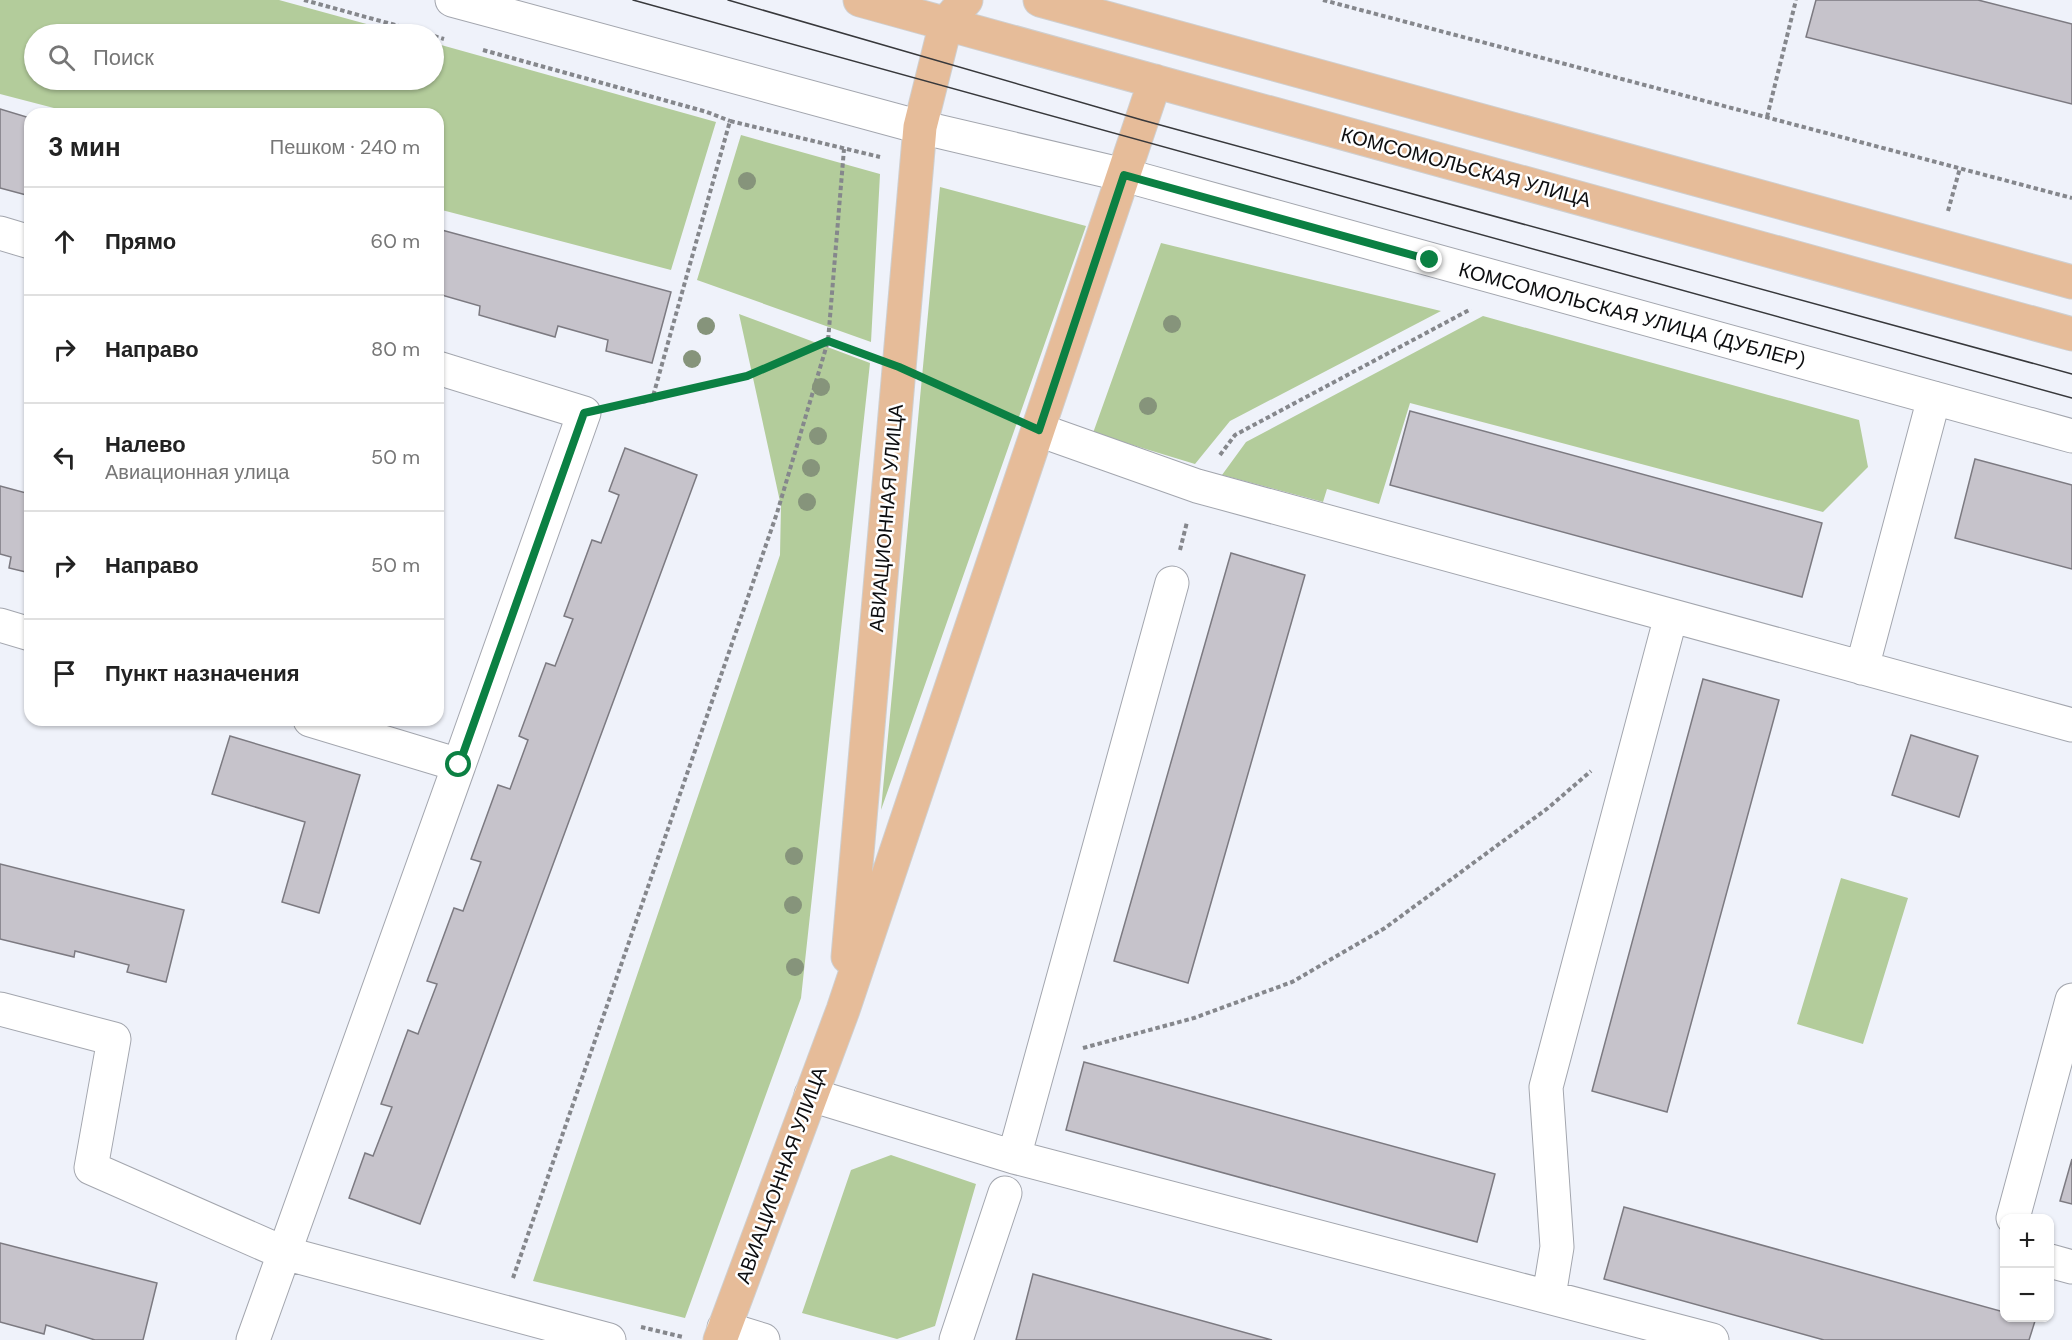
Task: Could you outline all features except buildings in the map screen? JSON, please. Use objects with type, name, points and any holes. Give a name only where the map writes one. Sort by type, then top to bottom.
[{"type":"main road","name":"КОМСОМОЛЬСКАЯ УЛИЦА","points":[[860,0],[956,11],[1155,81],[2072,334]]},
{"type":"main road","points":[[1040,0],[2072,282]]},
{"type":"main road","name":"АВИАЦИОННАЯ УЛИЦА","points":[[843,1010],[920,127],[956,11]]},
{"type":"main road","name":"АВИАЦИОННАЯ УЛИЦА","points":[[722,1334],[843,1010],[1155,81]]},
{"type":"street","name":"КОМСОМОЛЬСКАЯ УЛИЦА (ДУБЛЕР)","points":[[452,0],[920,127],[1124,175],[2072,436]]},
{"type":"street","points":[[0,233],[24,240]]},
{"type":"street","points":[[253,1340],[584,413],[444,370]]},
{"type":"street","points":[[1862,668],[1934,398]]},
{"type":"street","points":[[1039,430],[1197,486],[2072,725]]},
{"type":"street","points":[[1014,1157],[1172,583]]},
{"type":"street","points":[[1549,1296],[1557,1247],[1546,1087],[1671,616]]},
{"type":"street","points":[[0,625],[24,632]]},
{"type":"street","points":[[330,726],[459,765]]},
{"type":"street","points":[[2014,1214],[2072,1000]]},
{"type":"street","points":[[0,1009],[114,1040],[91,1168],[284,1253],[609,1340]]},
{"type":"street","points":[[811,1095],[1014,1157],[1712,1340]]},
{"type":"street","points":[[956,1340],[1005,1193]]},
{"type":"street","points":[[2054,1262],[2072,1267]]},
{"type":"street","points":[[722,1334],[763,1340]]},
{"type":"path","points":[[304,0],[392,24]]},
{"type":"path","points":[[1323,0],[2072,198]]},
{"type":"path","points":[[1767,117],[1796,0]]},
{"type":"path","points":[[479,49],[707,112],[730,122],[916,166]]},
{"type":"path","points":[[652,400],[730,122]]},
{"type":"path","points":[[502,1311],[777,513],[828,341],[844,149]]},
{"type":"path","points":[[1172,583],[1197,486],[1235,435],[1476,307]]},
{"type":"path","points":[[584,413],[652,400],[747,376],[828,341],[899,367],[1039,430]]},
{"type":"path","points":[[1041,1059],[1194,1018],[1292,982],[1385,928],[1548,808],[1599,764]]},
{"type":"green space","points":[[0,0],[279,0],[367,24],[24,24],[24,90],[444,90],[444,46],[716,122],[671,270],[444,211],[444,108],[54,108],[0,94]]},
{"type":"green space","points":[[741,135],[880,174],[871,342],[697,280]]},
{"type":"green space","points":[[940,187],[1086,226],[881,810]]},
{"type":"green space","points":[[1161,243],[1441,311],[1230,421],[1195,464],[1093,433]]},
{"type":"green space","points":[[739,314],[870,363],[801,998],[685,1318],[533,1281],[780,555],[781,506]]},
{"type":"green space","points":[[1483,316],[1859,420],[1868,467],[1823,512],[1410,403],[1379,504],[1327,489],[1323,502],[1222,475],[1246,442]]},
{"type":"green space","points":[[1841,878],[1908,898],[1863,1044],[1797,1024]]},
{"type":"green space","points":[[891,1155],[976,1184],[935,1326],[897,1339],[802,1313],[851,1170]]},
{"type":"tram line","points":[[633,0],[2072,398]]},
{"type":"tram line","points":[[728,0],[1142,120],[2072,374]]},
{"type":"route","points":[[459,765],[584,413],[652,400],[747,376],[828,341],[899,367],[1039,430],[1124,175],[1430,260]]}]
